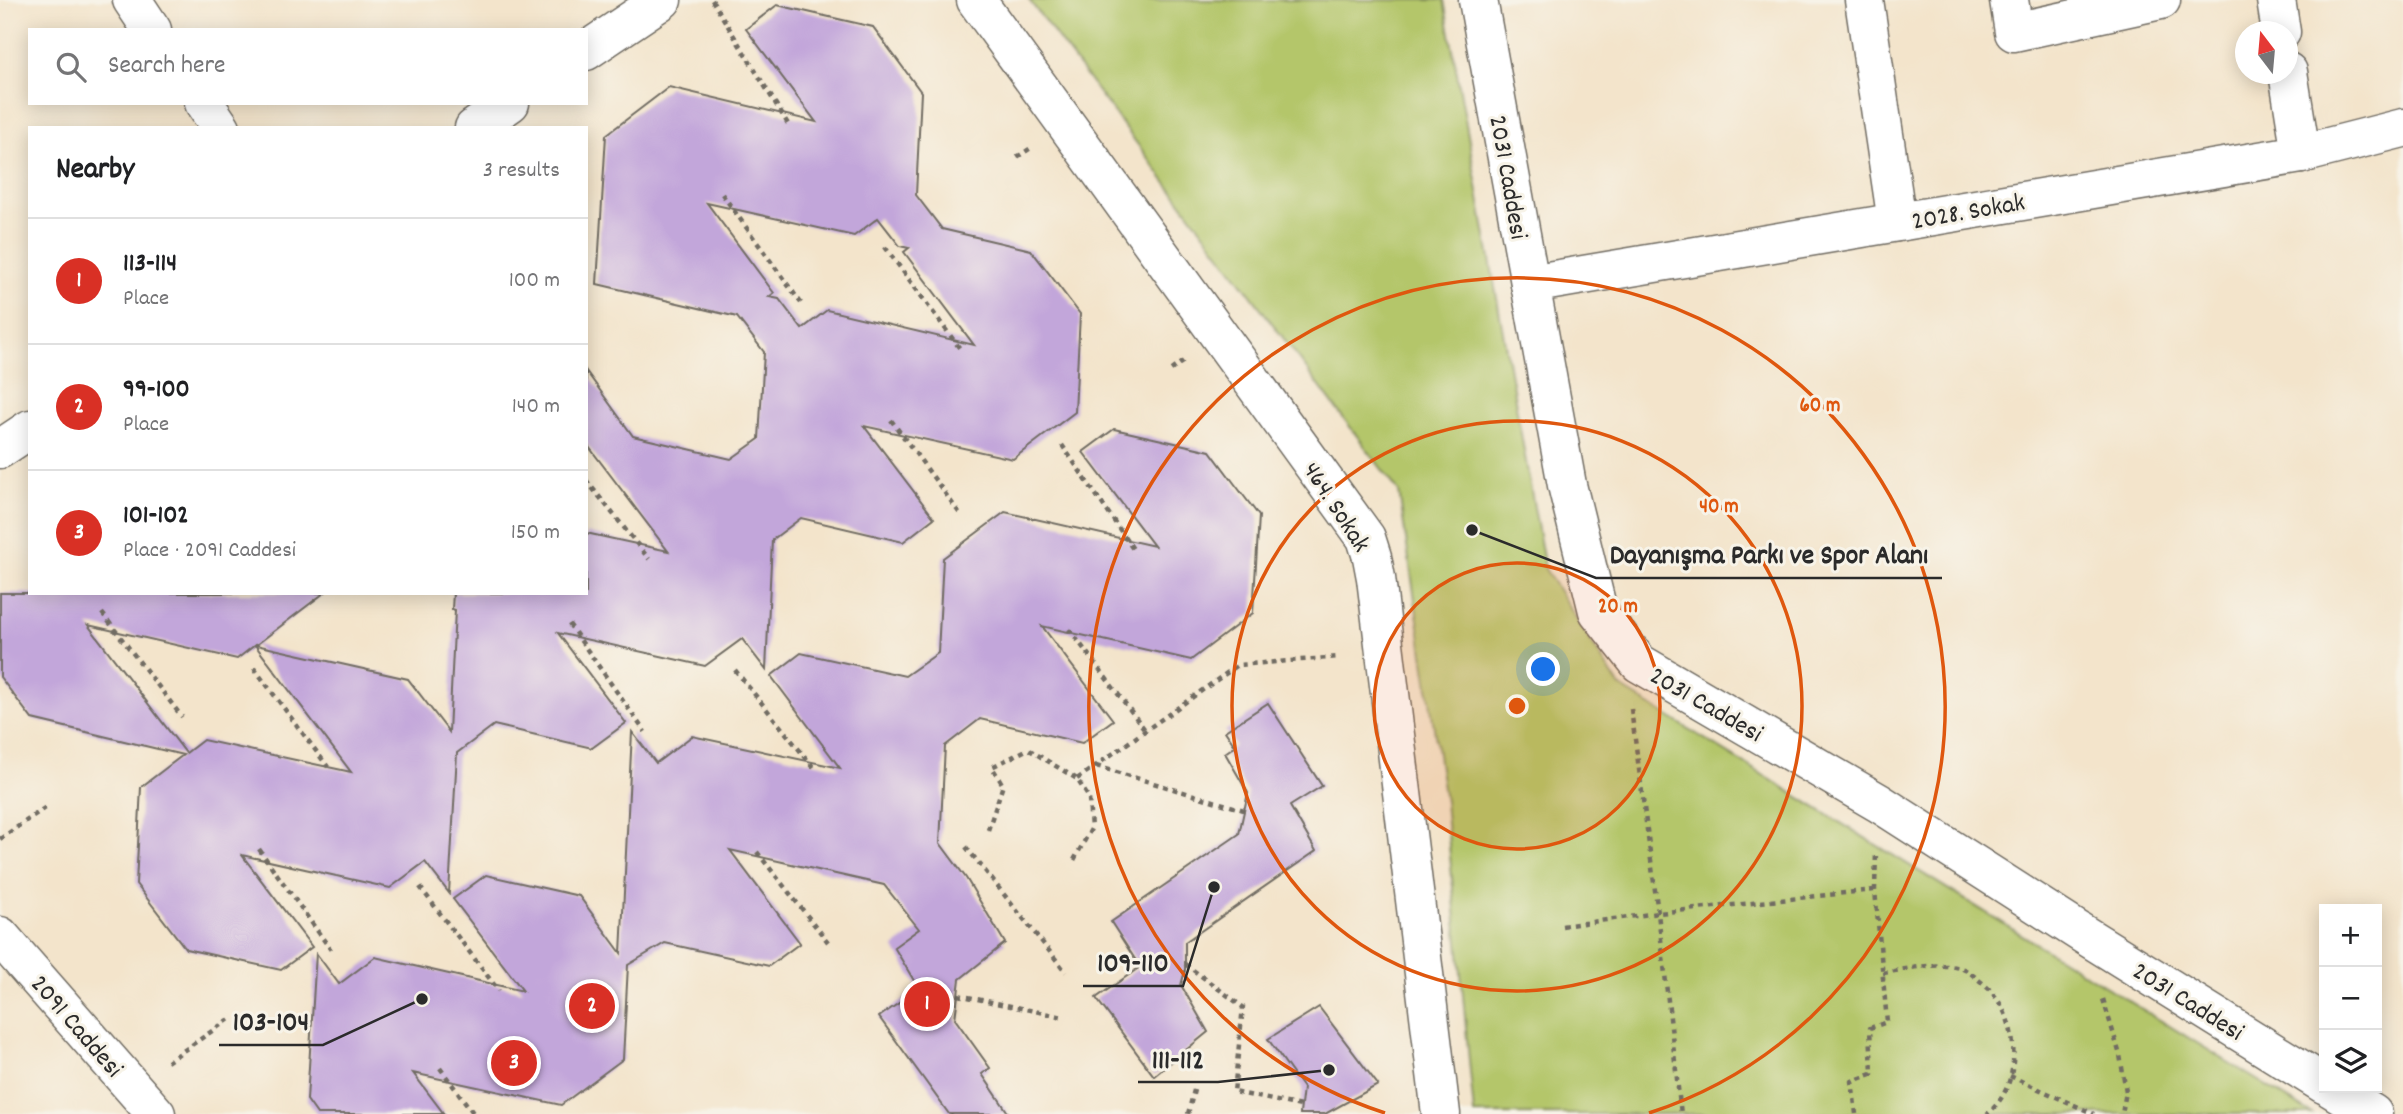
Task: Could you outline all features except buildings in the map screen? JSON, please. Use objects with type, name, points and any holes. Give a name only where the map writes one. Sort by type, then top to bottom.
[{"type":"street","points":[[132,0],[151,28]]},
{"type":"street","points":[[588,50],[662,0]]},
{"type":"street","name":"464. Sokak","points":[[976,0],[1366,538],[1374,568],[1441,1114]]},
{"type":"street","name":"2031 Caddesi","points":[[1478,0],[1567,485],[1598,611],[1639,663],[1879,803],[2319,1081]]},
{"type":"street","points":[[1864,0],[1897,222]]},
{"type":"street","points":[[2008,0],[2014,32],[2161,0]]},
{"type":"street","points":[[2276,0],[2279,21]]},
{"type":"street","points":[[2289,84],[2301,153]]},
{"type":"street","points":[[205,105],[220,126]]},
{"type":"street","points":[[477,126],[507,105]]},
{"type":"street","name":"2028. Sokak","points":[[1530,284],[2301,153],[2403,128]]},
{"type":"street","points":[[0,449],[28,430]]},
{"type":"street","name":"2091 Caddesi","points":[[0,936],[144,1100]]},
{"type":"street","points":[[2339,1093],[2373,1114]]},
{"type":"path","points":[[712,0],[788,124]]},
{"type":"path","points":[[722,194],[802,303]]},
{"type":"path","points":[[885,247],[961,350]]},
{"type":"path","points":[[891,419],[961,515]]},
{"type":"path","points":[[1062,445],[1133,548]]},
{"type":"path","points":[[588,483],[649,559]]},
{"type":"path","points":[[102,613],[182,717]]},
{"type":"path","points":[[569,624],[645,732]]},
{"type":"path","points":[[1069,629],[1146,731]]},
{"type":"path","points":[[1077,779],[1238,665],[1385,653]]},
{"type":"path","points":[[254,668],[328,767]]},
{"type":"path","points":[[735,670],[814,768]]},
{"type":"path","points":[[1631,707],[1681,1114]]},
{"type":"path","points":[[988,830],[1003,785],[992,767],[1028,749],[1077,779],[1089,798],[1091,829],[1073,862]]},
{"type":"path","points":[[1095,766],[1244,810]]},
{"type":"path","points":[[1856,1114],[1852,1081],[1872,1074],[1870,1028],[1887,1022],[1875,890],[1879,803]]},
{"type":"path","points":[[0,839],[46,807]]},
{"type":"path","points":[[966,847],[1066,972]]},
{"type":"path","points":[[259,849],[331,950]]},
{"type":"path","points":[[757,852],[828,942]]},
{"type":"path","points":[[420,887],[499,990]]},
{"type":"path","points":[[1562,926],[1875,890]]},
{"type":"path","points":[[2083,934],[2120,1055],[2126,1092],[2122,1114]]},
{"type":"path","points":[[1185,964],[1243,1007],[1234,1092],[1301,1106]]},
{"type":"path","points":[[1883,973],[1937,965],[1965,970],[1987,986],[2007,1012],[2013,1036],[2013,1063],[2008,1087],[1996,1107],[1987,1114]]},
{"type":"path","points":[[958,995],[1063,1017]]},
{"type":"path","points":[[144,1100],[231,1018]]},
{"type":"path","points":[[440,1068],[474,1114]]},
{"type":"path","points":[[2010,1076],[2094,1114]]},
{"type":"path","points":[[1188,1114],[1194,1090]]},
{"type":"green space","points":[[1029,0],[1444,0],[1545,569],[1619,686],[2312,1114],[1474,1114],[1445,802],[1399,492]]},
{"type":"place","name":"Dayanışma Parkı ve Spor Alanı","points":[[1472,530]]},
{"type":"place","name":"109-110","points":[[1214,887]]},
{"type":"place","name":"103-104","points":[[422,999]]},
{"type":"place","name":"113-114","points":[[927,1004]]},
{"type":"place","name":"99-100","points":[[592,1006]]},
{"type":"place","name":"101-102","points":[[514,1063]]},
{"type":"place","name":"111-112","points":[[1329,1070]]}]
